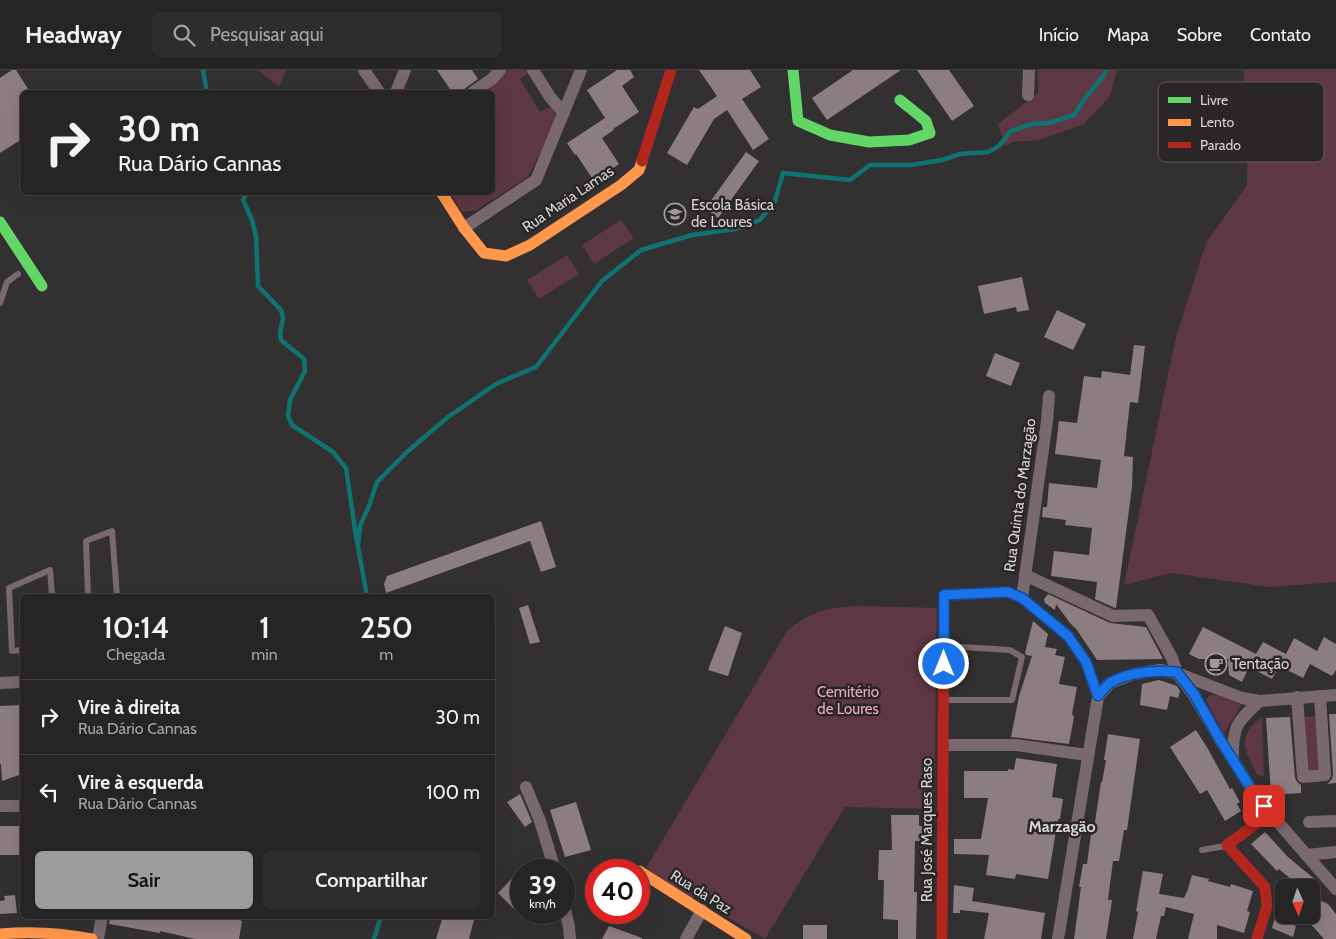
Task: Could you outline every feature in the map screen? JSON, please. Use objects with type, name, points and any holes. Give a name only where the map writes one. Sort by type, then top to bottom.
[{"type":"street","points":[[364,70],[378,90]]},
{"type":"street","points":[[397,90],[405,70]]},
{"type":"street","points":[[476,90],[492,79],[500,70]]},
{"type":"street","points":[[533,70],[550,97],[564,113]]},
{"type":"street","points":[[464,228],[536,180],[581,70]]},
{"type":"street","name":"Rua Maria Lamas","points":[[443,195],[464,228],[484,253],[506,256],[530,245],[621,185],[639,170],[671,70]]},
{"type":"street","points":[[793,70],[798,121],[830,135],[869,142],[909,140],[930,133],[926,121],[900,100]]},
{"type":"street","points":[[1028,95],[1029,70]]},
{"type":"street","points":[[0,222],[42,286]]},
{"type":"street","name":"Rua Quinta do Marzagão","points":[[1022,598],[1046,431],[1049,396]]},
{"type":"street","points":[[1025,575],[1113,616],[1148,615],[1172,658],[1177,672],[1194,694],[1257,798],[1336,889]]},
{"type":"street","points":[[944,745],[944,595],[1008,592],[1022,598],[1068,636],[1086,662],[1098,696],[1058,939]]},
{"type":"street","points":[[1098,696],[1110,683],[1134,674],[1160,670],[1177,672],[1242,698],[1260,700],[1336,696]]},
{"type":"street","points":[[0,683],[20,682]]},
{"type":"street","points":[[1297,697],[1303,776],[1325,775],[1320,696]]},
{"type":"street","points":[[1233,760],[1233,741],[1236,726],[1260,700]]},
{"type":"street","name":"Rua José Marques Raso","points":[[942,939],[944,745],[1016,745],[1087,755]]},
{"type":"street","points":[[526,787],[552,859]]},
{"type":"street","points":[[0,806],[20,806]]},
{"type":"street","points":[[1258,939],[1267,906],[1268,898],[1265,887],[1226,845],[1271,813]]},
{"type":"street","points":[[1309,822],[1336,820]]},
{"type":"street","points":[[1307,854],[1336,852]]},
{"type":"street","name":"Rua da Paz","points":[[650,878],[746,939]]},
{"type":"street","points":[[686,939],[702,910]]},
{"type":"street","points":[[98,939],[101,919]]},
{"type":"street","points":[[568,924],[570,939]]},
{"type":"street","points":[[0,934],[22,931],[92,939]]},
{"type":"lane","points":[[0,303],[7,282],[18,274]]},
{"type":"lane","points":[[88,594],[86,541],[112,531],[117,594]]},
{"type":"lane","points":[[20,650],[12,651],[9,588],[50,570],[52,594]]},
{"type":"lane","points":[[944,646],[1010,650],[1022,656],[1012,700],[944,700]]},
{"type":"lane","points":[[1202,850],[1226,845]]},
{"type":"green space","points":[[258,70],[286,70],[279,87]]},
{"type":"green space","points":[[508,70],[526,70],[529,72],[520,79],[540,112],[552,105],[557,120],[528,177],[476,210],[462,212],[451,195],[495,195],[495,90],[490,90],[489,86]]},
{"type":"green space","points":[[1038,70],[1117,70],[1110,96],[1084,124],[1039,140],[1012,142],[1005,146],[998,124],[1038,93]]},
{"type":"green space","points":[[1243,70],[1336,70],[1336,582],[1269,587],[1171,573],[1124,585],[1176,337],[1206,243],[1247,185],[1247,162],[1324,162],[1324,82],[1245,82]]},
{"type":"green space","points":[[621,220],[634,238],[594,264],[582,245]]},
{"type":"green space","points":[[567,255],[579,274],[539,299],[527,280]]},
{"type":"green space","name":"Cemitério de Loures","points":[[840,607],[937,608],[934,809],[845,807],[765,939],[715,910],[717,899],[705,893],[690,900],[650,871],[650,861],[787,631],[804,618]]},
{"type":"green space","points":[[1211,695],[1219,695],[1241,705],[1224,734],[1206,699]]},
{"type":"green space","points":[[1320,716],[1323,774],[1303,775],[1300,717]]},
{"type":"green space","points":[[1262,717],[1264,776],[1257,775],[1246,751],[1245,744],[1248,731]]},
{"type":"building","points":[[12,70],[16,70],[29,90],[20,90],[20,140],[0,153],[0,78]]},
{"type":"building","points":[[437,70],[472,70],[478,79],[463,90],[451,90]]},
{"type":"building","points":[[617,70],[630,70],[634,77],[622,86],[639,112],[602,138],[619,164],[594,181],[567,143],[605,118],[587,90]]},
{"type":"building","points":[[699,70],[750,70],[761,87],[742,99],[769,139],[753,150],[727,110],[714,119],[687,165],[667,153],[694,107],[698,109],[717,96]]},
{"type":"building","points":[[853,70],[901,70],[827,120],[812,98]]},
{"type":"building","points":[[917,70],[949,70],[974,106],[952,121]]},
{"type":"building","points":[[746,152],[759,161],[718,218],[705,209]]},
{"type":"building","points":[[1022,277],[1029,310],[1017,312],[1016,307],[984,314],[978,286]]},
{"type":"building","points":[[1057,310],[1086,324],[1073,350],[1044,337]]},
{"type":"building","points":[[1134,345],[1145,346],[1138,403],[1130,402],[1124,456],[1133,457],[1132,487],[1115,608],[1095,599],[1097,582],[1051,576],[1054,551],[1089,555],[1092,528],[1065,525],[1066,520],[1042,517],[1043,507],[1047,507],[1049,483],[1097,488],[1101,460],[1055,454],[1059,421],[1077,423],[1084,376],[1101,378],[1102,371],[1130,375]]},
{"type":"building","points":[[995,353],[1020,363],[1011,386],[986,376]]},
{"type":"building","points":[[541,521],[556,567],[541,572],[530,541],[386,593],[384,584],[387,576]]},
{"type":"building","points":[[1048,594],[1110,623],[1146,627],[1163,659],[1097,660],[1077,630],[1056,604],[1055,610],[1045,603],[1044,599]]},
{"type":"building","points":[[528,605],[540,642],[530,644],[519,608]]},
{"type":"building","points":[[1033,621],[1048,634],[1045,647],[1057,649],[1055,655],[1065,657],[1059,684],[1077,687],[1069,744],[1011,737],[1019,696],[1032,656],[1025,653]]},
{"type":"building","points":[[725,626],[742,633],[728,676],[708,670]]},
{"type":"building","points":[[1203,627],[1256,654],[1263,642],[1286,654],[1294,638],[1317,651],[1324,637],[1336,644],[1336,670],[1332,676],[1310,664],[1303,678],[1279,666],[1272,679],[1249,667],[1242,682],[1229,675],[1228,659],[1199,659],[1189,654]]},
{"type":"building","points":[[1159,680],[1177,686],[1180,691],[1178,698],[1170,696],[1167,710],[1140,705],[1142,684]]},
{"type":"building","points":[[20,705],[20,775],[2,781],[0,764],[0,706]]},
{"type":"building","points":[[1329,714],[1336,714],[1336,783],[1327,784],[1332,779],[1333,774]]},
{"type":"building","points":[[1290,717],[1295,778],[1301,785],[1301,793],[1271,795],[1266,718]]},
{"type":"building","points":[[1196,730],[1230,789],[1232,788],[1240,802],[1237,804],[1241,811],[1225,821],[1207,790],[1200,794],[1170,747]]},
{"type":"building","points":[[1108,734],[1140,739],[1127,830],[1124,830],[1119,861],[1113,861],[1108,900],[1112,900],[1106,939],[1074,939],[1081,887],[1079,887],[1083,864],[1087,864],[1091,834],[1093,835],[1106,760],[1104,760]]},
{"type":"building","points":[[1016,758],[1057,764],[1052,797],[1063,799],[1048,879],[1016,874],[1015,879],[986,875],[989,855],[954,854],[954,839],[981,839],[988,798],[964,798],[964,771],[1014,770]]},
{"type":"building","points":[[520,794],[532,822],[525,827],[507,802]]},
{"type":"building","points":[[576,802],[591,850],[565,857],[550,810]]},
{"type":"building","points":[[891,815],[919,815],[919,826],[922,826],[922,841],[915,841],[914,892],[917,892],[916,939],[898,939],[898,920],[883,919],[884,880],[878,880],[879,850],[892,850]]},
{"type":"building","points":[[0,826],[20,826],[20,855],[0,855]]},
{"type":"building","points":[[1265,832],[1288,857],[1315,879],[1291,879],[1279,869],[1277,871],[1251,844]]},
{"type":"building","points":[[1143,871],[1163,874],[1159,894],[1184,898],[1192,875],[1230,887],[1231,884],[1253,891],[1247,911],[1250,912],[1244,933],[1217,925],[1217,939],[1188,939],[1194,914],[1166,907],[1164,916],[1161,916],[1156,939],[1133,939]]},
{"type":"building","points":[[510,880],[510,905],[498,893]]},
{"type":"building","points":[[954,885],[974,888],[972,901],[1045,913],[1041,939],[984,939],[989,913],[960,910],[960,913],[953,913]]},
{"type":"building","points":[[15,895],[17,913],[0,914],[0,901],[5,900],[4,896]]},
{"type":"building","points":[[1320,900],[1328,904],[1336,914],[1336,939],[1324,939],[1311,924],[1320,924]]},
{"type":"building","points":[[1275,918],[1275,924],[1291,924],[1296,926],[1293,937],[1272,928]]},
{"type":"building","points":[[110,919],[237,919],[242,921],[239,939],[195,939],[160,931],[160,933],[109,924]]},
{"type":"building","points":[[442,919],[474,919],[469,939],[436,939]]},
{"type":"building","points":[[803,925],[827,925],[827,939],[803,939]]},
{"type":"building","points":[[609,926],[642,938],[642,939],[602,939]]},
{"type":"waterway","points":[[203,70],[207,90]]},
{"type":"waterway","points":[[367,594],[358,547],[360,526],[377,482],[407,452],[448,417],[496,384],[536,367],[602,281],[641,250],[692,235],[736,229],[760,220],[775,201],[783,173],[850,180],[870,165],[911,165],[942,160],[960,154],[988,152],[999,146],[1011,131],[1032,124],[1049,123],[1074,115],[1106,70]]},
{"type":"waterway","points":[[246,195],[243,200],[252,220],[256,236],[258,286],[281,310],[283,318],[280,333],[281,340],[304,359],[305,371],[290,400],[288,416],[292,425],[333,452],[346,468],[357,543]]},
{"type":"waterway","points":[[374,939],[380,919]]},
{"type":"traffic: fast","points":[[793,70],[798,121],[830,135],[869,142],[909,140],[930,133],[926,121],[900,100]]},
{"type":"traffic: fast","points":[[0,222],[42,286]]},
{"type":"traffic: slow","points":[[443,195],[464,228],[484,253],[506,256],[530,245],[621,185],[639,170],[642,161]]},
{"type":"traffic: slow","points":[[1015,595],[1022,598],[1068,636],[1086,662],[1098,697]]},
{"type":"traffic: slow","points":[[650,878],[746,939]]},
{"type":"traffic: slow","points":[[0,934],[46,933],[92,939]]},
{"type":"traffic: jam","points":[[642,161],[671,70]]},
{"type":"traffic: jam","points":[[942,939],[944,595],[1008,592],[1015,595]]},
{"type":"traffic: jam","points":[[1257,939],[1267,906],[1265,887],[1227,845],[1271,813]]},
{"type":"place","name":"Escola Básica de Loures","points":[[675,214]]},
{"type":"place","name":"Tentação","points":[[1216,664]]},
{"type":"district","name":"Marzagão","points":[[1062,826]]},
{"type":"route","points":[[944,664],[944,595],[1008,592],[1022,598],[1068,636],[1086,662],[1098,696],[1110,683],[1134,674],[1160,670],[1177,672],[1194,694],[1219,738],[1264,806]]}]
